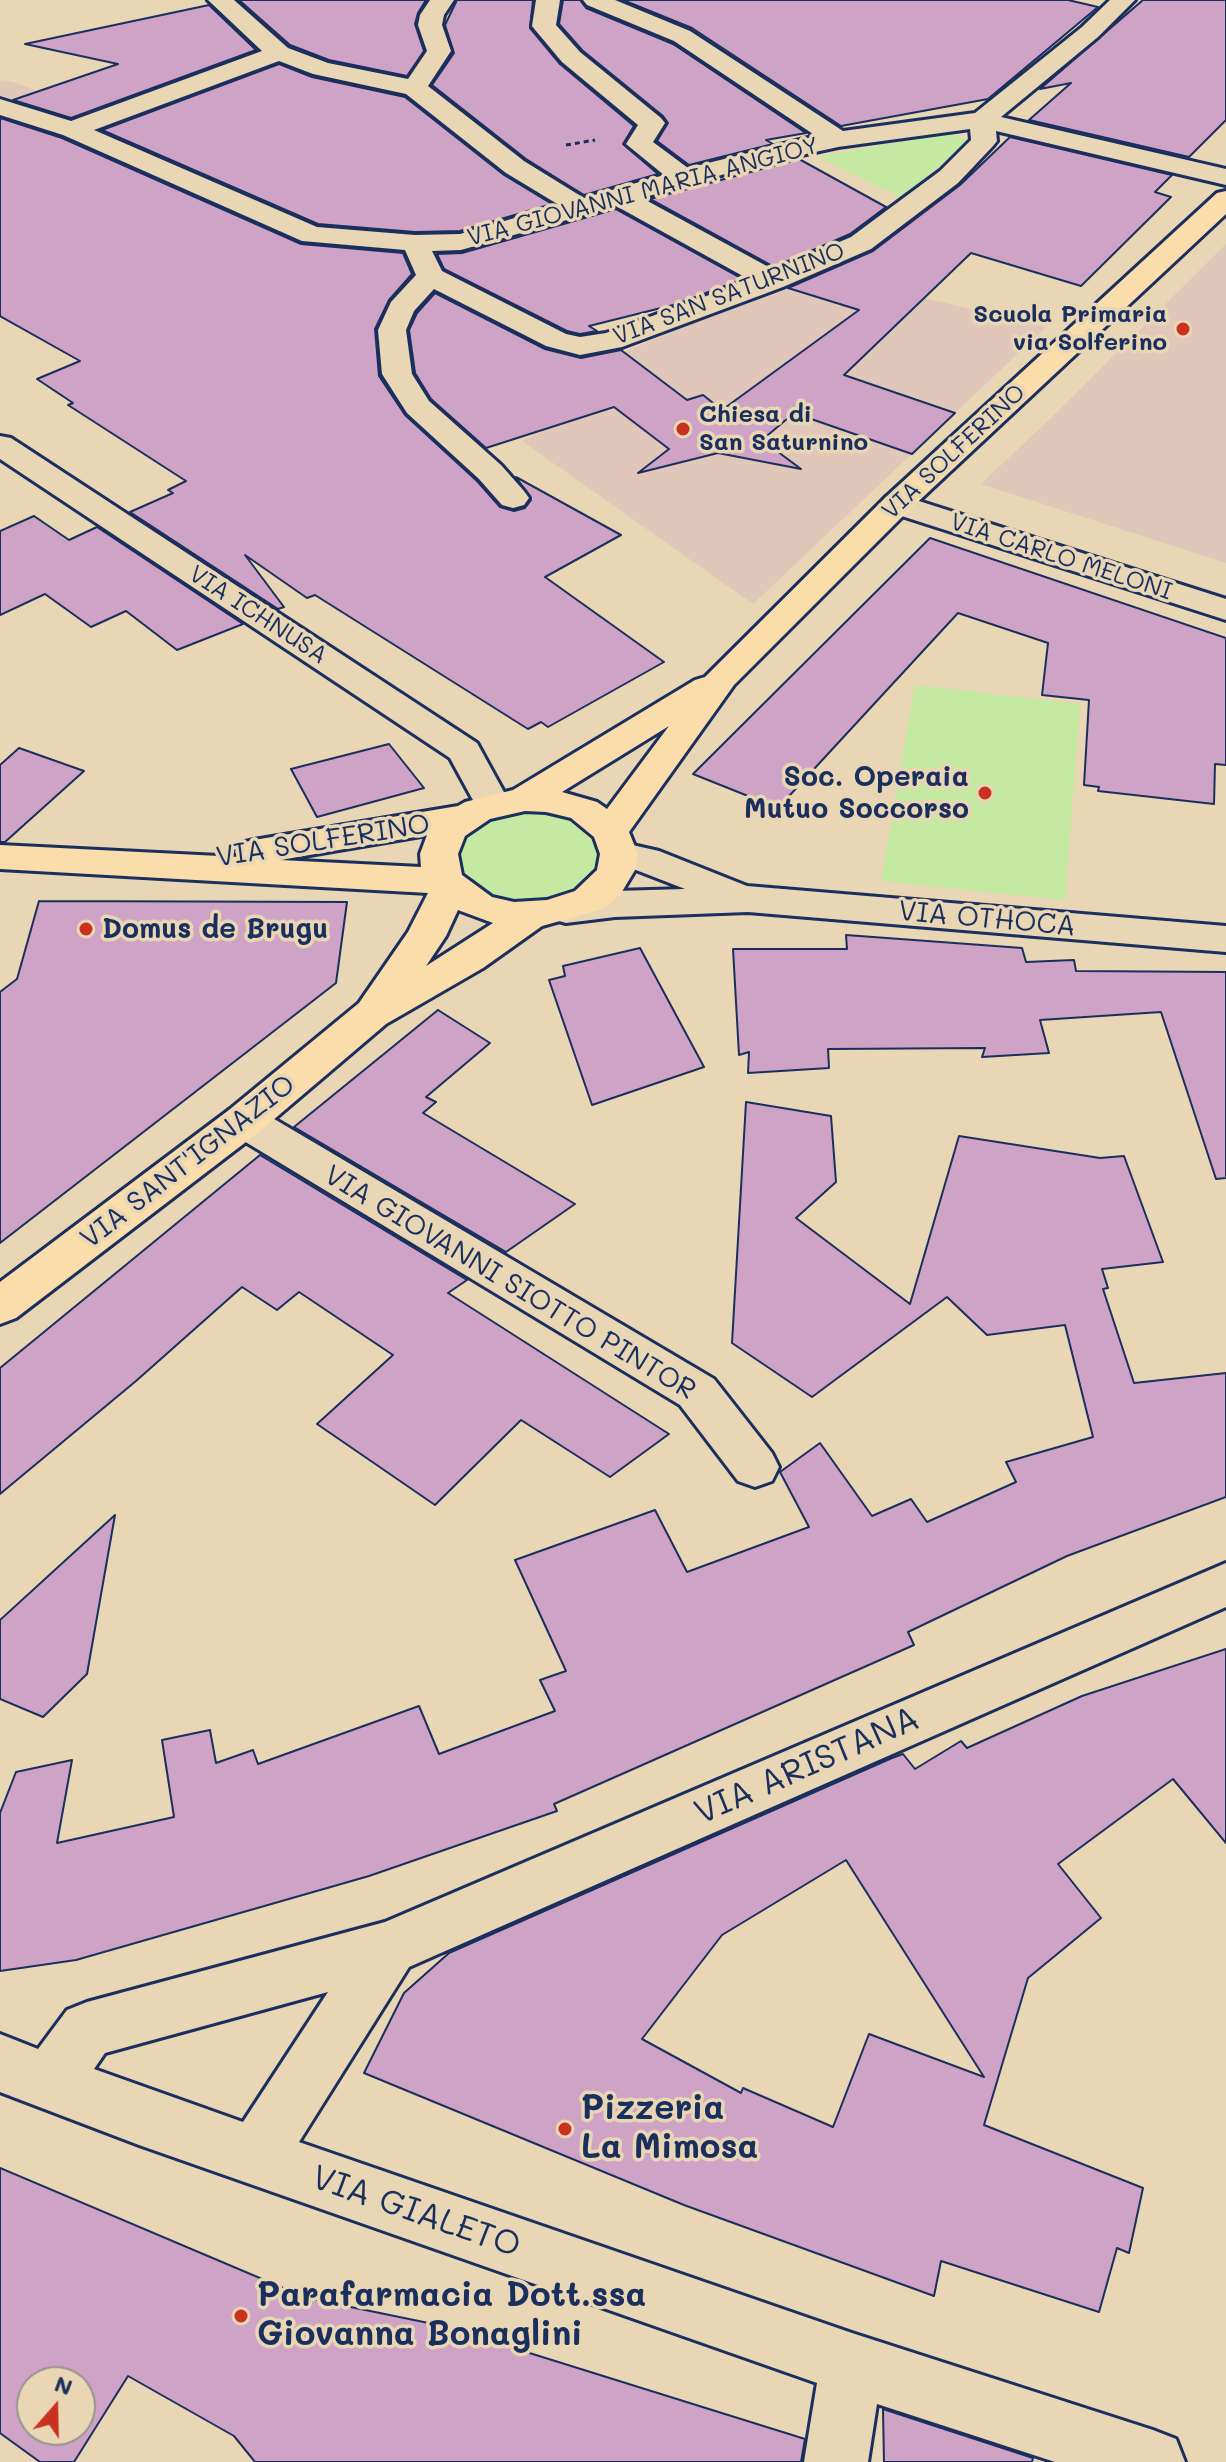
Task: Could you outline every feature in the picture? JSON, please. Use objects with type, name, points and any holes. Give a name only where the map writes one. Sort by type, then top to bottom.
[{"type":"main road","name":"VIA SOLFERINO","points":[[615,843],[722,678],[897,504],[1226,199]]},
{"type":"main road","name":"VIA SOLFERINO","points":[[181,865],[494,807],[722,678]]},
{"type":"main road","points":[[546,800],[584,810],[615,843],[616,870],[606,886],[589,900],[549,912],[505,914],[480,907],[448,884],[440,868],[443,840],[494,807],[546,800]]},
{"type":"main road","name":"VIA SOLFERINO","points":[[0,857],[181,865],[448,884]]},
{"type":"main road","name":"VIA SANT'IGNAZIO","points":[[372,1014],[426,936],[448,884]]},
{"type":"main road","name":"VIA SANT'IGNAZIO","points":[[0,1306],[244,1121],[372,1014],[549,912]]},
{"type":"street","points":[[220,0],[279,53],[322,69],[414,88],[502,157],[579,206]]},
{"type":"street","points":[[414,88],[439,51],[430,25],[432,15],[442,0]]},
{"type":"street","points":[[548,0],[544,26],[571,57],[652,123],[639,144],[683,177]]},
{"type":"street","points":[[595,0],[682,36],[838,139]]},
{"type":"street","points":[[982,120],[1090,32],[1123,0]]},
{"type":"street","points":[[72,130],[279,53]]},
{"type":"street","name":"VIA GIOVANNI MARIA ANGIOY","points":[[0,107],[72,130],[312,235],[415,243],[461,242],[751,158],[838,139],[982,120]]},
{"type":"street","points":[[982,120],[1226,177]]},
{"type":"street","name":"VIA SAN SATURNINO","points":[[430,276],[556,340],[580,346],[612,341],[773,281],[861,243],[949,177],[984,141],[982,120]]},
{"type":"street","points":[[618,196],[773,281]]},
{"type":"street","points":[[415,243],[430,276],[401,308],[392,330],[397,374],[418,407],[490,472],[513,498]]},
{"type":"street","name":"VIA ICHNUSA","points":[[0,445],[464,751],[494,807]]},
{"type":"street","name":"VIA CARLO MELONI","points":[[897,504],[1226,610]]},
{"type":"street","name":"VIA OTHOCA","points":[[615,843],[646,860],[748,899]]},
{"type":"street","name":"VIA OTHOCA","points":[[549,912],[615,904],[748,899],[1226,939]]},
{"type":"street","name":"VIA GIOVANNI SIOTTO PINTOR","points":[[244,1121],[697,1392],[755,1467]]},
{"type":"street","name":"VIA ARISTANA","points":[[26,2072],[87,2030],[389,1948],[1226,1584]]},
{"type":"street","points":[[256,2156],[389,1948]]},
{"type":"street","name":"VIA GIALETO","points":[[26,2072],[139,2116],[852,2364],[1153,2462]]},
{"type":"street","points":[[836,2462],[852,2364]]},
{"type":"path","points":[[502,157],[647,130]]},
{"type":"shaded area","points":[[0,80],[13,82],[88,110],[0,153]]},
{"type":"shaded area","name":"Scuola Primaria via Solferino","points":[[1226,244],[1226,563],[981,484],[1055,414]]},
{"type":"shaded area","points":[[869,249],[946,277],[925,298],[1046,327],[753,604],[522,441],[547,429],[594,414],[560,372],[626,351]]},
{"type":"green space","points":[[952,132],[967,142],[902,198],[818,157]]},
{"type":"green space","name":"Soc. Operaia Mutuo Soccorso","points":[[915,685],[1080,704],[1065,900],[881,881]]},
{"type":"green space","points":[[532,809],[571,817],[596,836],[602,849],[597,876],[569,896],[530,905],[497,901],[461,880],[455,848],[459,838],[480,821]]},
{"type":"building","points":[[239,0],[426,0],[415,24],[424,51],[407,76],[329,60],[290,45]]},
{"type":"building","points":[[457,0],[533,0],[530,28],[560,64],[634,126],[623,144],[658,174],[584,195],[526,159],[432,85],[454,53],[445,25]]},
{"type":"building","points":[[563,0],[580,0],[586,8],[673,44],[806,133],[766,140],[773,144],[689,165],[657,141],[668,123],[663,116],[582,50],[559,24]]},
{"type":"building","points":[[623,0],[1068,0],[1098,7],[988,99],[841,126],[692,28]]},
{"type":"building","points":[[1143,0],[1226,0],[1226,120],[1189,157],[1029,120],[1071,83],[1040,89]]},
{"type":"building","points":[[209,5],[256,50],[71,118],[13,100],[118,64],[25,44]]},
{"type":"building","points":[[279,64],[312,77],[405,97],[504,175],[552,204],[460,231],[415,232],[318,224],[102,130]]},
{"type":"building","points":[[0,118],[62,138],[301,244],[403,253],[412,274],[389,300],[375,329],[379,376],[405,415],[477,481],[500,507],[514,511],[525,508],[531,500],[516,477],[621,535],[545,577],[664,662],[548,727],[541,722],[528,729],[315,595],[307,598],[245,555],[284,607],[278,609],[130,512],[173,493],[168,490],[186,481],[68,405],[73,403],[37,379],[80,361],[0,316]]},
{"type":"building","points":[[1010,137],[1172,175],[1155,192],[1171,197],[1081,286],[971,253],[844,375],[955,413],[912,454],[794,413],[762,440],[801,469],[718,453],[638,473],[669,449],[614,407],[486,448],[431,399],[415,373],[409,330],[417,313],[435,293],[545,349],[581,358],[621,350],[687,400],[703,395],[722,410],[859,310],[788,288],[873,251],[960,185]]},
{"type":"building","points":[[799,159],[886,207],[850,234],[774,267],[650,199]]},
{"type":"building","points":[[616,209],[743,279],[677,304],[589,326],[597,331],[580,334],[567,331],[444,269],[437,254],[462,253]]},
{"type":"building","points":[[34,516],[69,540],[97,527],[243,624],[177,650],[126,611],[91,627],[45,594],[0,615],[0,531]]},
{"type":"building","points":[[930,538],[1226,638],[1226,765],[1215,764],[1214,804],[1098,791],[1099,787],[1084,785],[1089,700],[1042,695],[1048,643],[958,613],[778,808],[693,774]]},
{"type":"building","points":[[389,744],[424,788],[317,817],[291,769]]},
{"type":"building","points":[[19,748],[84,771],[5,842],[0,842],[0,765]]},
{"type":"building","points":[[39,901],[347,902],[336,983],[0,1243],[0,992],[17,979]]},
{"type":"building","points":[[846,935],[1022,948],[1026,962],[1074,960],[1076,971],[1226,972],[1226,1178],[1216,1179],[1161,1012],[1040,1020],[1049,1053],[982,1057],[985,1048],[828,1049],[829,1068],[748,1073],[749,1052],[739,1055],[733,949],[847,949]]},
{"type":"building","points":[[640,948],[704,1067],[592,1105],[549,980],[565,976],[563,966]]},
{"type":"building","points":[[438,1010],[490,1043],[426,1097],[436,1102],[423,1113],[575,1204],[506,1252],[294,1127]]},
{"type":"building","points":[[746,1102],[831,1116],[836,1182],[796,1218],[910,1304],[959,1136],[1100,1158],[1124,1156],[1163,1262],[1102,1269],[1108,1288],[1103,1289],[1134,1383],[1226,1373],[1226,1497],[1067,1556],[908,1632],[914,1645],[554,1804],[557,1811],[369,1876],[76,1960],[0,1971],[0,1813],[16,1772],[72,1760],[57,1843],[174,1817],[162,1740],[210,1730],[216,1763],[253,1750],[258,1764],[419,1706],[439,1754],[555,1711],[540,1680],[566,1671],[515,1560],[655,1510],[687,1572],[809,1527],[780,1472],[820,1443],[872,1516],[911,1499],[927,1522],[1016,1482],[1006,1462],[1093,1437],[1065,1325],[987,1335],[947,1297],[812,1397],[732,1343]]},
{"type":"building","points":[[260,1155],[467,1280],[448,1293],[669,1434],[610,1477],[521,1420],[435,1505],[317,1424],[393,1355],[299,1292],[277,1310],[242,1287],[136,1381],[0,1494],[0,1368]]},
{"type":"building","points":[[115,1515],[87,1674],[43,1717],[0,1699],[0,1620]]},
{"type":"building","points":[[1226,1649],[1226,1843],[1173,1779],[1058,1864],[1101,1918],[1028,1978],[984,2125],[1143,2188],[1129,2253],[1117,2248],[1099,2312],[941,2261],[934,2296],[684,2205],[364,2073],[404,1993],[449,1953],[892,1758],[903,1754],[915,1769],[961,1741],[967,1748],[1082,1696]],"holes":[[[846,1860],[984,2077],[869,2034],[833,2127],[743,2088],[741,2093],[642,2039],[722,1935]]]},
{"type":"building","points":[[0,2168],[307,2298],[443,2326],[805,2439],[801,2462],[255,2462],[234,2436],[128,2376],[96,2427],[96,2366],[16,2366],[16,2445],[0,2433]]},
{"type":"building","points":[[883,2409],[1033,2458],[1032,2462],[884,2462]]},
{"type":"building","points":[[18,2446],[84,2446],[74,2462],[40,2462]]},
{"type":"place","name":"Scuola Primaria via Solferino","points":[[1183,329]]},
{"type":"place","name":"Chiesa di San Saturnino","points":[[683,429]]},
{"type":"place","name":"Soc. Operaia Mutuo Soccorso","points":[[985,793]]},
{"type":"place","name":"Domus de Brugu","points":[[86,929]]},
{"type":"place","name":"Pizzeria La Mimosa","points":[[565,2129]]},
{"type":"place","name":"Parafarmacia Dott.ssa Giovanna Bonaglini","points":[[241,2316]]}]
